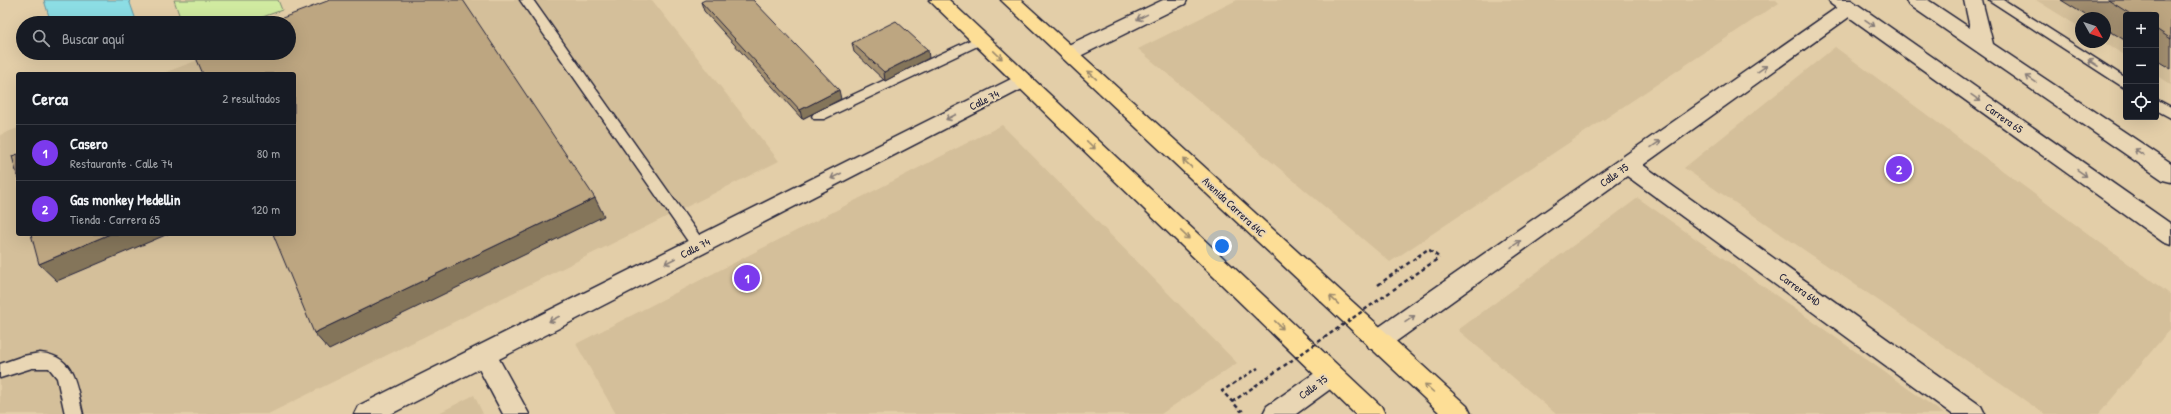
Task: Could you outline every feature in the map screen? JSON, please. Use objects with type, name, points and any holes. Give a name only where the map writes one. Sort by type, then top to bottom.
[{"type":"main road","points":[[938,0],[1372,414]]},
{"type":"main road","name":"Avenida Carrera 64C","points":[[1010,0],[1458,414]]},
{"type":"street","points":[[1069,53],[1178,0]]},
{"type":"street","points":[[1915,0],[2171,174]]},
{"type":"street","points":[[1973,0],[1984,46]]},
{"type":"street","name":"Calle 75","points":[[1378,341],[1628,165],[1843,4]]},
{"type":"street","name":"Carrera 65","points":[[1843,4],[2171,236]]},
{"type":"street","name":"Calle 74","points":[[367,414],[1023,80]]},
{"type":"street","name":"Carrera 64D","points":[[1628,165],[1972,414]]},
{"type":"street","points":[[484,355],[516,414]]},
{"type":"street","name":"Calle 75","points":[[1276,414],[1331,375]]},
{"type":"lane","points":[[526,0],[699,246]]},
{"type":"lane","points":[[1995,0],[2123,82]]},
{"type":"lane","points":[[819,116],[980,39]]},
{"type":"lane","points":[[2159,106],[2171,113]]},
{"type":"lane","points":[[0,371],[42,359],[54,362],[62,369],[74,414]]},
{"type":"path","points":[[1232,402],[1440,258]]},
{"type":"path","points":[[1247,407],[1241,411],[1222,391],[1258,368]]},
{"type":"shaded area","points":[[357,0],[652,0],[779,161],[268,414],[0,414],[0,135],[16,129],[16,236],[296,236],[296,72],[166,72],[198,60],[296,60],[296,48]]},
{"type":"shaded area","points":[[1237,0],[1776,0],[1779,3],[1390,262],[1138,49]]},
{"type":"shaded area","points":[[2036,0],[2171,0],[2171,85],[2159,77],[2159,12],[2123,12],[2123,54],[2111,47],[2111,12],[2075,12],[2075,24]]},
{"type":"shaded area","points":[[1835,47],[2171,295],[2171,328],[2099,414],[2045,414],[1684,168]]},
{"type":"shaded area","points":[[1002,125],[1237,363],[1161,414],[616,414],[576,344]]},
{"type":"shaded area","points":[[1638,198],[1944,414],[1556,414],[1458,330]]},
{"type":"shaded area","points":[[474,395],[483,414],[437,414]]},
{"type":"green space","points":[[174,0],[278,0],[282,10],[265,16],[180,16]]},
{"type":"water","points":[[44,0],[129,0],[135,16],[49,16]]},
{"type":"building","points":[[330,0],[463,0],[595,198],[314,333],[274,236],[296,236],[296,72],[202,72],[197,60],[296,60],[296,16],[288,16]]},
{"type":"building","points":[[705,0],[753,0],[839,90],[800,110],[701,2]]},
{"type":"building","points":[[2108,0],[2171,0],[2171,39],[2159,31],[2159,12],[2127,12]]},
{"type":"building","points":[[896,21],[928,50],[884,72],[852,43]]},
{"type":"building","points":[[16,155],[16,171],[12,156]]},
{"type":"building","points":[[32,236],[105,236],[39,264]]},
{"type":"place","name":"Gas monkey Medellin","points":[[1899,169]]},
{"type":"place","name":"Casero","points":[[747,278]]}]
